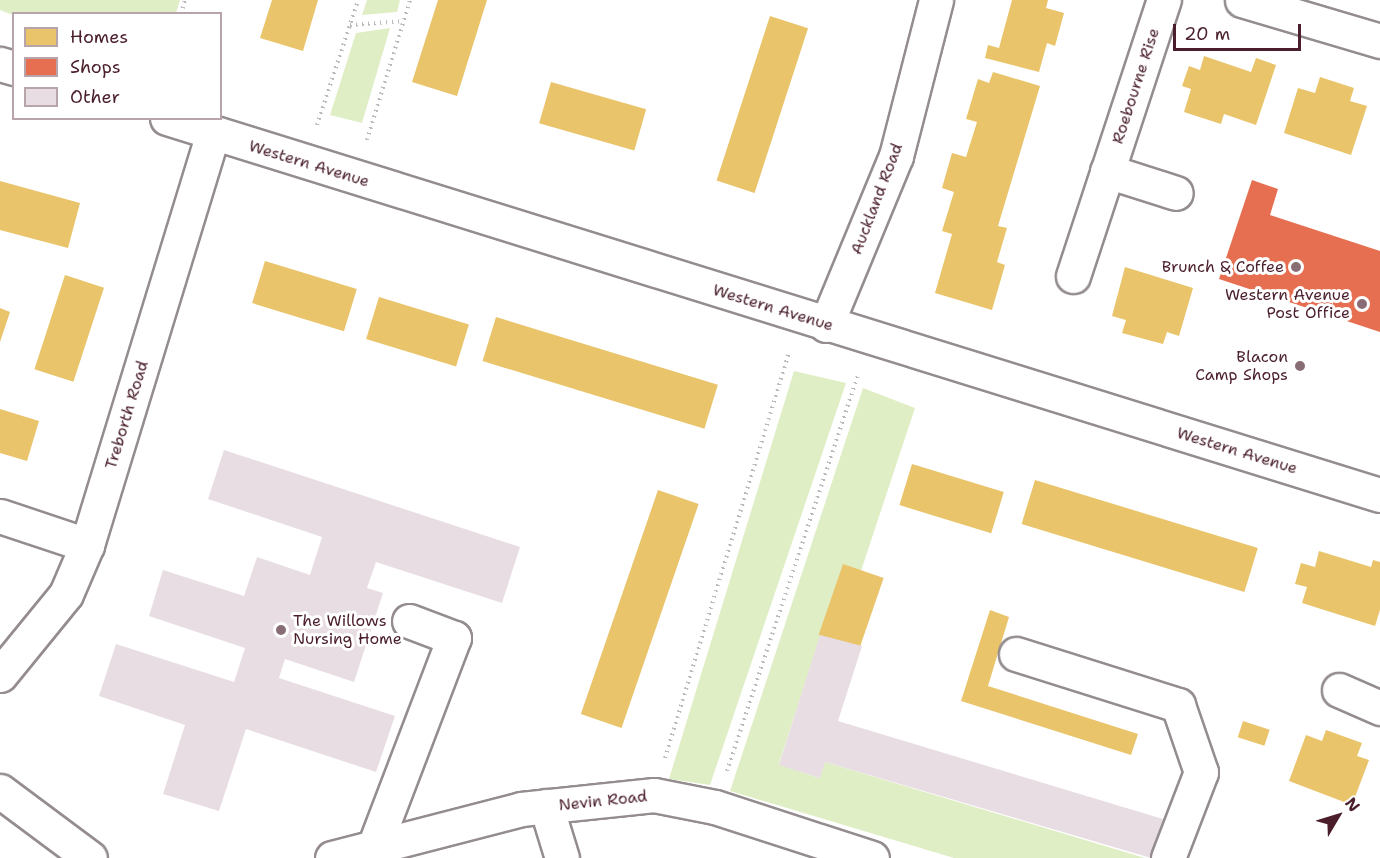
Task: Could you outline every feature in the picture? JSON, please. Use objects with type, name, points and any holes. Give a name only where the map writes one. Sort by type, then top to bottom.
[{"type":"street","name":"Auckland Road","points":[[813,321],[896,156],[936,0]]},
{"type":"street","name":"Roebourne Rise","points":[[1073,276],[1164,0]]},
{"type":"street","points":[[1242,0],[1380,41]]},
{"type":"street","name":"Western Avenue","points":[[172,120],[355,179],[1380,495]]},
{"type":"street","name":"Treborth Road","points":[[0,675],[66,594],[87,545],[213,134]]},
{"type":"street","points":[[1107,171],[1176,193]]},
{"type":"street","points":[[0,516],[87,545]]},
{"type":"street","points":[[374,847],[454,638],[409,621]]},
{"type":"street","points":[[1016,654],[1178,705],[1201,772],[1168,858]]},
{"type":"street","points":[[1339,690],[1380,708]]},
{"type":"street","points":[[0,791],[90,858]]},
{"type":"street","name":"Nevin Road","points":[[332,858],[521,809],[654,795],[715,807],[872,858]]},
{"type":"street","points":[[546,806],[561,858]]},
{"type":"path","points":[[305,162],[358,0]]},
{"type":"path","points":[[355,179],[410,0]]},
{"type":"path","points":[[350,26],[403,21]]},
{"type":"path","points":[[654,795],[813,321]]},
{"type":"path","points":[[715,807],[870,338]]},
{"type":"green space","points":[[0,0],[180,0],[176,12],[12,12],[12,15],[0,10]]},
{"type":"green space","points":[[367,0],[400,0],[397,12],[362,15]]},
{"type":"green space","points":[[390,28],[362,123],[330,115],[356,33]]},
{"type":"green space","points":[[794,371],[846,383],[710,785],[669,779]]},
{"type":"green space","points":[[863,388],[915,408],[861,571],[843,565],[779,764],[819,778],[825,762],[1145,858],[954,858],[730,791]]},
{"type":"building: Homes","points":[[272,0],[318,0],[303,51],[260,38]]},
{"type":"building: Homes","points":[[438,0],[487,0],[457,96],[412,82]]},
{"type":"building: Homes","points":[[1012,0],[1048,0],[1046,8],[1064,13],[1055,46],[1047,43],[1039,72],[985,58],[988,45],[999,48]]},
{"type":"building: Homes","points":[[770,16],[808,28],[755,193],[717,181]]},
{"type":"building: Homes","points":[[1204,56],[1251,72],[1256,58],[1276,65],[1256,125],[1224,114],[1221,124],[1184,112],[1191,89],[1182,86],[1189,66],[1200,70]]},
{"type":"building: Homes","points":[[993,72],[1040,86],[998,226],[1007,228],[997,262],[1005,265],[992,310],[935,293],[952,234],[942,231],[954,192],[942,188],[952,153],[966,157],[977,122],[966,119],[978,79],[989,83]]},
{"type":"building: Homes","points":[[1320,77],[1354,88],[1350,101],[1367,106],[1351,155],[1284,133],[1298,88],[1315,93]]},
{"type":"building: Homes","points":[[551,82],[646,109],[634,151],[539,123]]},
{"type":"building: Homes","points":[[0,181],[80,203],[68,248],[0,230]]},
{"type":"building: Homes","points":[[265,261],[357,289],[344,331],[252,303]]},
{"type":"building: Homes","points":[[1125,267],[1193,288],[1179,336],[1167,332],[1163,344],[1122,333],[1126,320],[1112,316]]},
{"type":"building: Homes","points":[[65,275],[104,288],[73,382],[34,369]]},
{"type":"building: Homes","points":[[379,297],[469,324],[456,367],[366,339]]},
{"type":"building: Homes","points":[[0,308],[10,312],[0,342]]},
{"type":"building: Homes","points":[[496,317],[718,385],[704,429],[483,361]]},
{"type":"building: Homes","points":[[0,409],[39,421],[27,461],[0,453]]},
{"type":"building: Homes","points":[[912,464],[1004,492],[991,533],[899,505]]},
{"type":"building: Homes","points":[[1035,480],[1258,548],[1244,592],[1022,524]]},
{"type":"building: Homes","points":[[658,490],[699,504],[621,728],[581,714]]},
{"type":"building: Homes","points":[[1319,551],[1371,567],[1373,560],[1380,562],[1380,610],[1375,626],[1302,603],[1307,587],[1295,584],[1301,563],[1315,567]]},
{"type":"building: Homes","points":[[843,564],[884,578],[859,649],[819,635]]},
{"type":"building: Homes","points":[[990,610],[1009,617],[988,686],[1138,734],[1131,755],[961,701]]},
{"type":"building: Homes","points":[[1243,721],[1270,730],[1264,746],[1238,737]]},
{"type":"building: Homes","points":[[1326,730],[1362,743],[1357,756],[1369,760],[1352,805],[1289,781],[1306,735],[1322,741]]},
{"type":"building: Shops","points":[[1252,180],[1278,189],[1270,215],[1380,251],[1380,332],[1219,279]]},
{"type":"building: Other","name":"The Willows Nursing Home","points":[[224,450],[520,547],[502,603],[376,562],[367,588],[383,593],[354,682],[285,659],[279,678],[395,716],[376,772],[246,729],[219,811],[163,794],[185,725],[99,696],[116,644],[234,682],[245,648],[149,616],[163,570],[244,596],[257,557],[310,575],[322,537],[208,499]]},
{"type":"building: Other","points":[[820,635],[862,646],[838,721],[1163,819],[1151,858],[825,762],[820,778],[779,765]]},
{"type":"place","name":"Brunch & Coffee","points":[[1296,267]]},
{"type":"place","name":"Western Avenue Post Office","points":[[1362,304]]},
{"type":"place","name":"Blacon Camp Shops","points":[[1300,366]]},
{"type":"place","name":"The Willows Nursing Home","points":[[281,630]]}]
